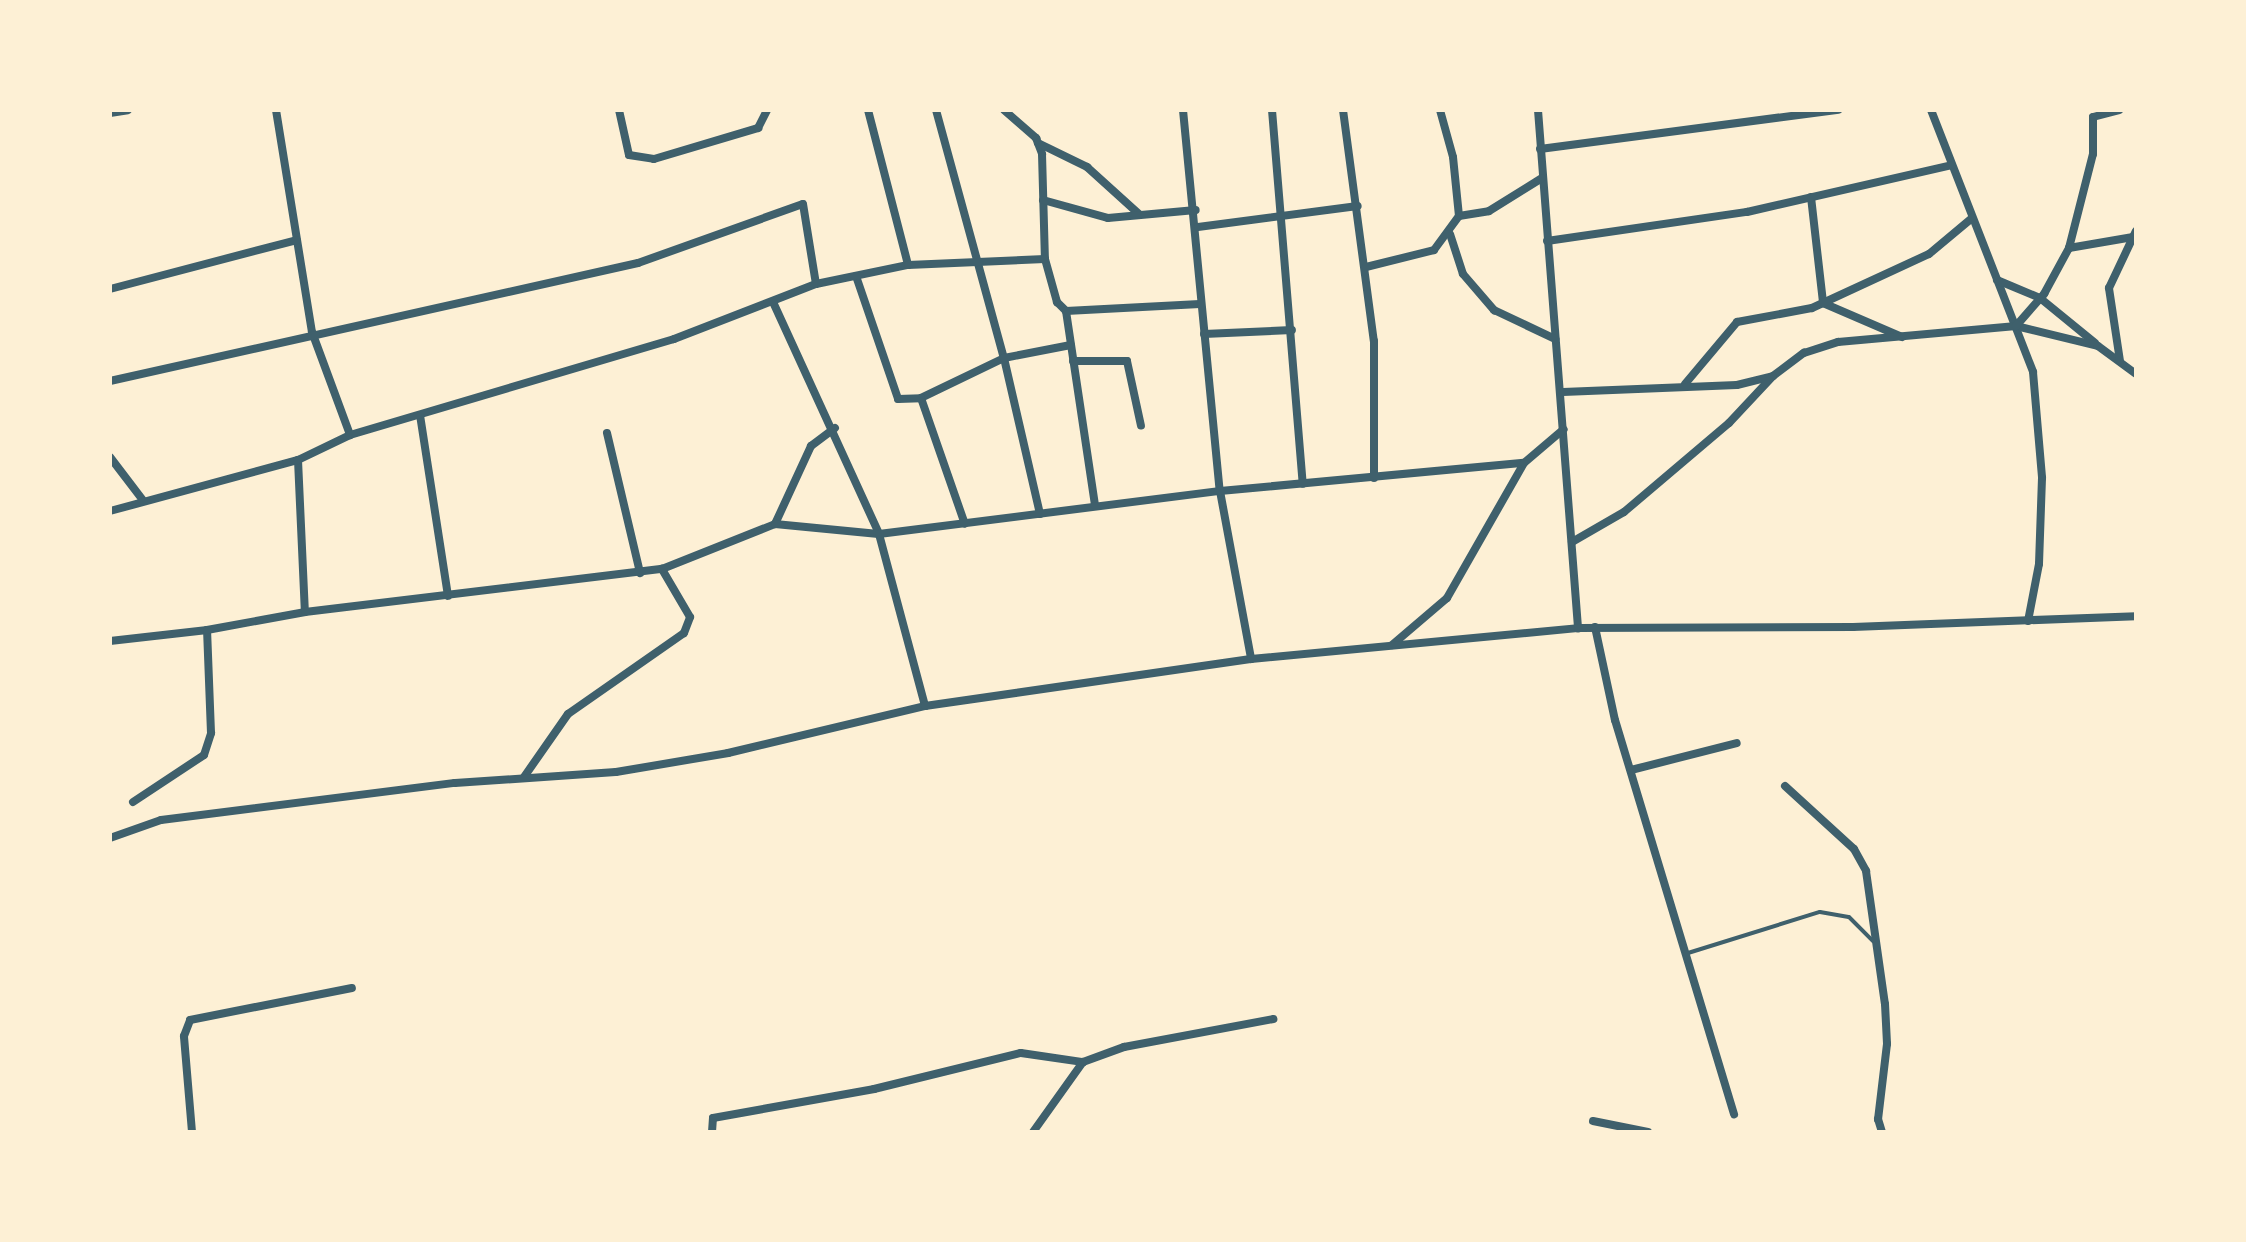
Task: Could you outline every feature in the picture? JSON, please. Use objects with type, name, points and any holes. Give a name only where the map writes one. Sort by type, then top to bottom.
[{"type":"street","points":[[110,113],[128,110]]},
{"type":"street","points":[[276,110],[312,332],[350,435]]},
{"type":"street","points":[[619,110],[629,155],[654,159],[758,128],[767,110]]},
{"type":"street","points":[[868,110],[908,265]]},
{"type":"street","points":[[936,110],[974,262],[1004,358],[1040,514]]},
{"type":"street","points":[[1004,110],[1038,143],[1061,150],[1087,167],[1139,214]]},
{"type":"street","points":[[1183,110],[1183,144],[1198,227],[1200,304],[1220,491],[1251,659]]},
{"type":"street","points":[[1272,110],[1303,484]]},
{"type":"street","points":[[1343,110],[1374,341],[1374,478]]},
{"type":"street","points":[[1366,267],[1434,250],[1450,234],[1459,216],[1453,157],[1440,110]]},
{"type":"street","points":[[1538,110],[1555,339],[1563,392],[1578,628]]},
{"type":"street","points":[[1540,149],[1838,110]]},
{"type":"street","points":[[1931,110],[2033,372],[2042,478],[2039,564],[2028,621]]},
{"type":"street","points":[[2016,326],[2040,298],[2069,248],[2093,154],[2092,113],[2119,110]]},
{"type":"street","points":[[1038,143],[1045,259],[1057,302],[1066,311],[1095,506]]},
{"type":"street","points":[[1547,241],[1747,212],[1952,165]]},
{"type":"street","points":[[1459,216],[1489,211],[1542,178]]},
{"type":"street","points":[[1811,197],[1823,303]]},
{"type":"street","points":[[1043,200],[1108,218],[1196,210]]},
{"type":"street","points":[[110,381],[312,332],[638,263],[803,204],[816,284]]},
{"type":"street","points":[[1198,227],[1358,206]]},
{"type":"street","points":[[1685,384],[1737,322],[1823,303],[1929,254],[1972,218]]},
{"type":"street","points":[[1450,234],[1463,274],[1494,310],[1555,339]]},
{"type":"street","points":[[2069,248],[2134,234]]},
{"type":"street","points":[[2120,361],[2109,288],[2134,234]]},
{"type":"street","points":[[110,289],[297,240]]},
{"type":"street","points":[[110,511],[142,499],[298,460],[350,435],[674,339],[816,284],[908,265],[1045,259]]},
{"type":"street","points":[[856,276],[898,399],[921,398],[1004,358],[1071,345]]},
{"type":"street","points":[[1997,280],[2040,298],[2136,374]]},
{"type":"street","points":[[773,302],[835,428],[879,534],[925,706]]},
{"type":"street","points":[[1823,303],[1903,337]]},
{"type":"street","points":[[1066,311],[1200,304]]},
{"type":"street","points":[[1572,542],[1624,512],[1729,423],[1773,376],[1804,353],[1838,342],[2016,326],[2098,346]]},
{"type":"street","points":[[1204,334],[1292,330]]},
{"type":"street","points":[[1073,361],[1127,361],[1141,426]]},
{"type":"street","points":[[1563,392],[1685,384],[1737,385],[1773,376]]},
{"type":"street","points":[[921,398],[965,524]]},
{"type":"street","points":[[420,415],[448,596]]},
{"type":"street","points":[[775,524],[811,446],[835,428]]},
{"type":"street","points":[[1391,645],[1447,598],[1524,463],[1564,429]]},
{"type":"street","points":[[607,433],[640,573]]},
{"type":"street","points":[[110,457],[142,499]]},
{"type":"street","points":[[298,460],[305,612]]},
{"type":"street","points":[[110,641],[207,630],[305,612],[640,573],[662,569],[775,524],[879,534],[1220,491],[1524,463]]},
{"type":"street","points":[[524,777],[568,714],[684,633],[690,617],[662,569]]},
{"type":"street","points":[[110,838],[161,820],[524,777],[616,772],[728,753],[925,706],[1251,659],[1595,627],[2028,621],[2136,616]]},
{"type":"street","points":[[1595,627],[1631,770],[1734,1114]]},
{"type":"street","points":[[133,802],[204,755],[211,733],[207,630]]},
{"type":"street","points":[[1631,770],[1737,743]]},
{"type":"street","points":[[1785,786],[1854,849],[1866,871],[1878,946],[1887,1044],[1878,1106],[1882,1132]]},
{"type":"street","points":[[192,1132],[184,1036],[190,1020],[352,988]]},
{"type":"street","points":[[712,1132],[713,1118],[874,1089],[1021,1053],[1083,1062],[1124,1047],[1273,1019]]},
{"type":"street","points":[[1033,1132],[1083,1062]]},
{"type":"street","points":[[1593,1121],[1648,1132]]},
{"type":"lane","points":[[1688,953],[1820,912],[1849,917],[1878,946]]}]
